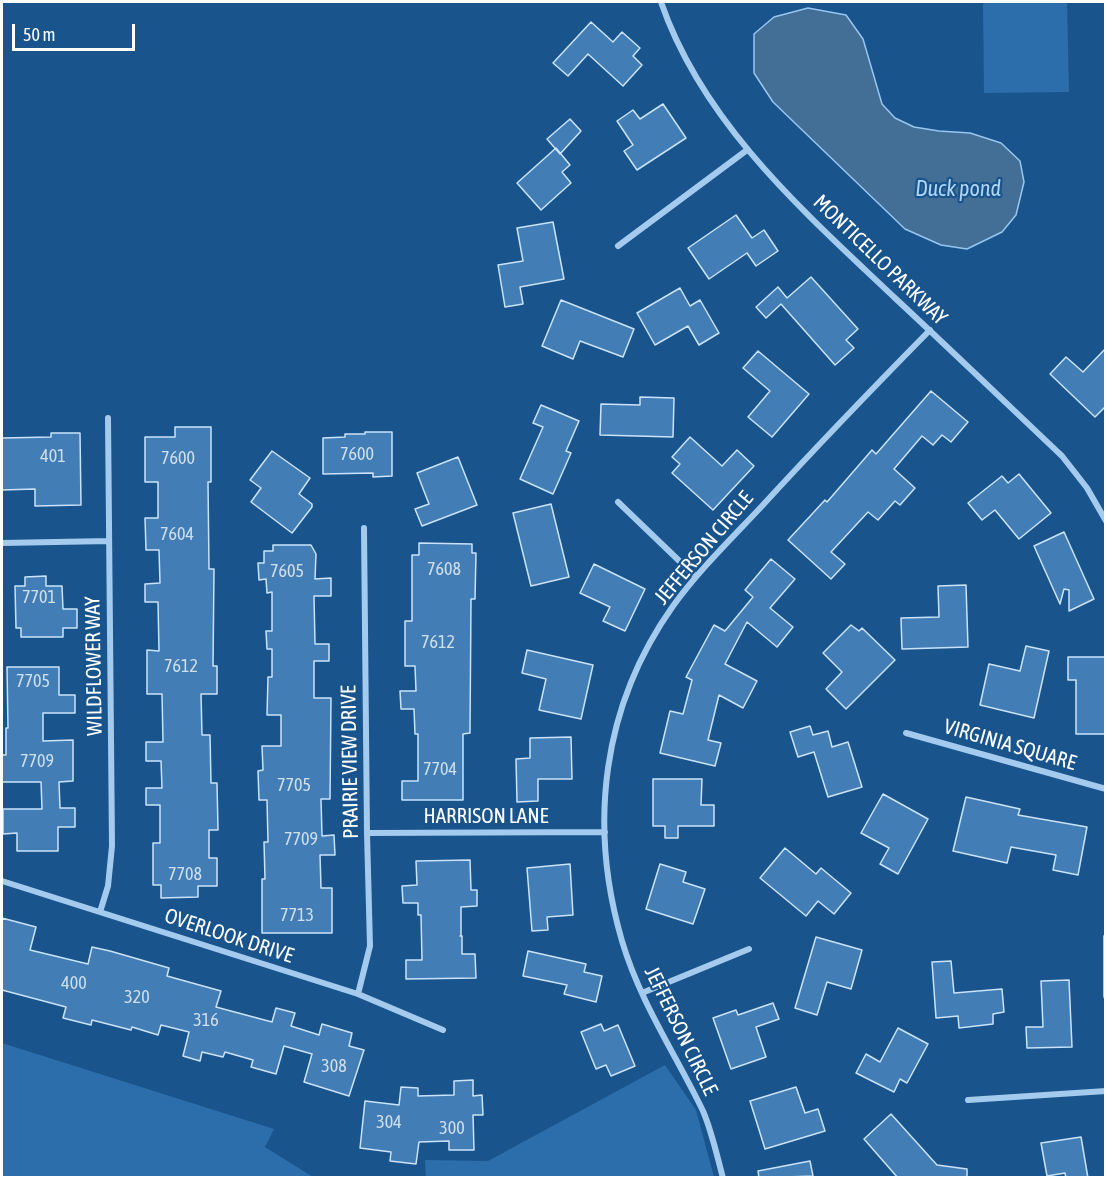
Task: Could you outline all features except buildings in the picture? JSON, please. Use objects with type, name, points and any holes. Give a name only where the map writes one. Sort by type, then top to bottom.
[{"type":"street","name":"MONTICELLO PARKWAY","points":[[660,2],[690,67],[722,118],[747,150],[811,219],[1062,456],[1087,488],[1106,521]]},
{"type":"street","points":[[618,246],[747,150]]},
{"type":"street","name":"JEFFERSON CIRCLE","points":[[723,1178],[704,1114],[642,993],[622,943],[612,898],[605,832],[605,783],[612,741],[633,676],[653,638],[696,577],[812,451],[930,330]]},
{"type":"street","name":"WILDFLOWER WAY","points":[[100,912],[108,886],[112,846],[108,418]]},
{"type":"street","points":[[618,502],[696,577]]},
{"type":"street","name":"PRAIRIE VIEW DRIVE","points":[[358,994],[370,946],[364,528]]},
{"type":"street","points":[[2,543],[109,541]]},
{"type":"street","name":"VIRGINIA SQUARE","points":[[906,733],[1106,789]]},
{"type":"street","name":"HARRISON LANE","points":[[367,833],[605,832]]},
{"type":"street","name":"OVERLOOK DRIVE","points":[[2,881],[358,994],[443,1030]]},
{"type":"street","points":[[1106,937],[1106,996]]},
{"type":"street","points":[[642,993],[749,949]]},
{"type":"street","points":[[968,1100],[1106,1091]]},
{"type":"shaded area","points":[[983,2],[1067,2],[1069,92],[984,93]]},
{"type":"shaded area","points":[[2,1043],[274,1129],[265,1147],[313,1177],[2,1177]]},
{"type":"shaded area","points":[[665,1065],[696,1110],[714,1177],[426,1177],[425,1160],[488,1161]]},
{"type":"water","name":"Duck pond","points":[[808,8],[846,15],[863,39],[882,104],[895,118],[914,127],[970,133],[1001,143],[1020,161],[1024,182],[1016,215],[1002,232],[967,249],[941,245],[905,229],[773,102],[754,73],[754,34],[774,17]]}]
